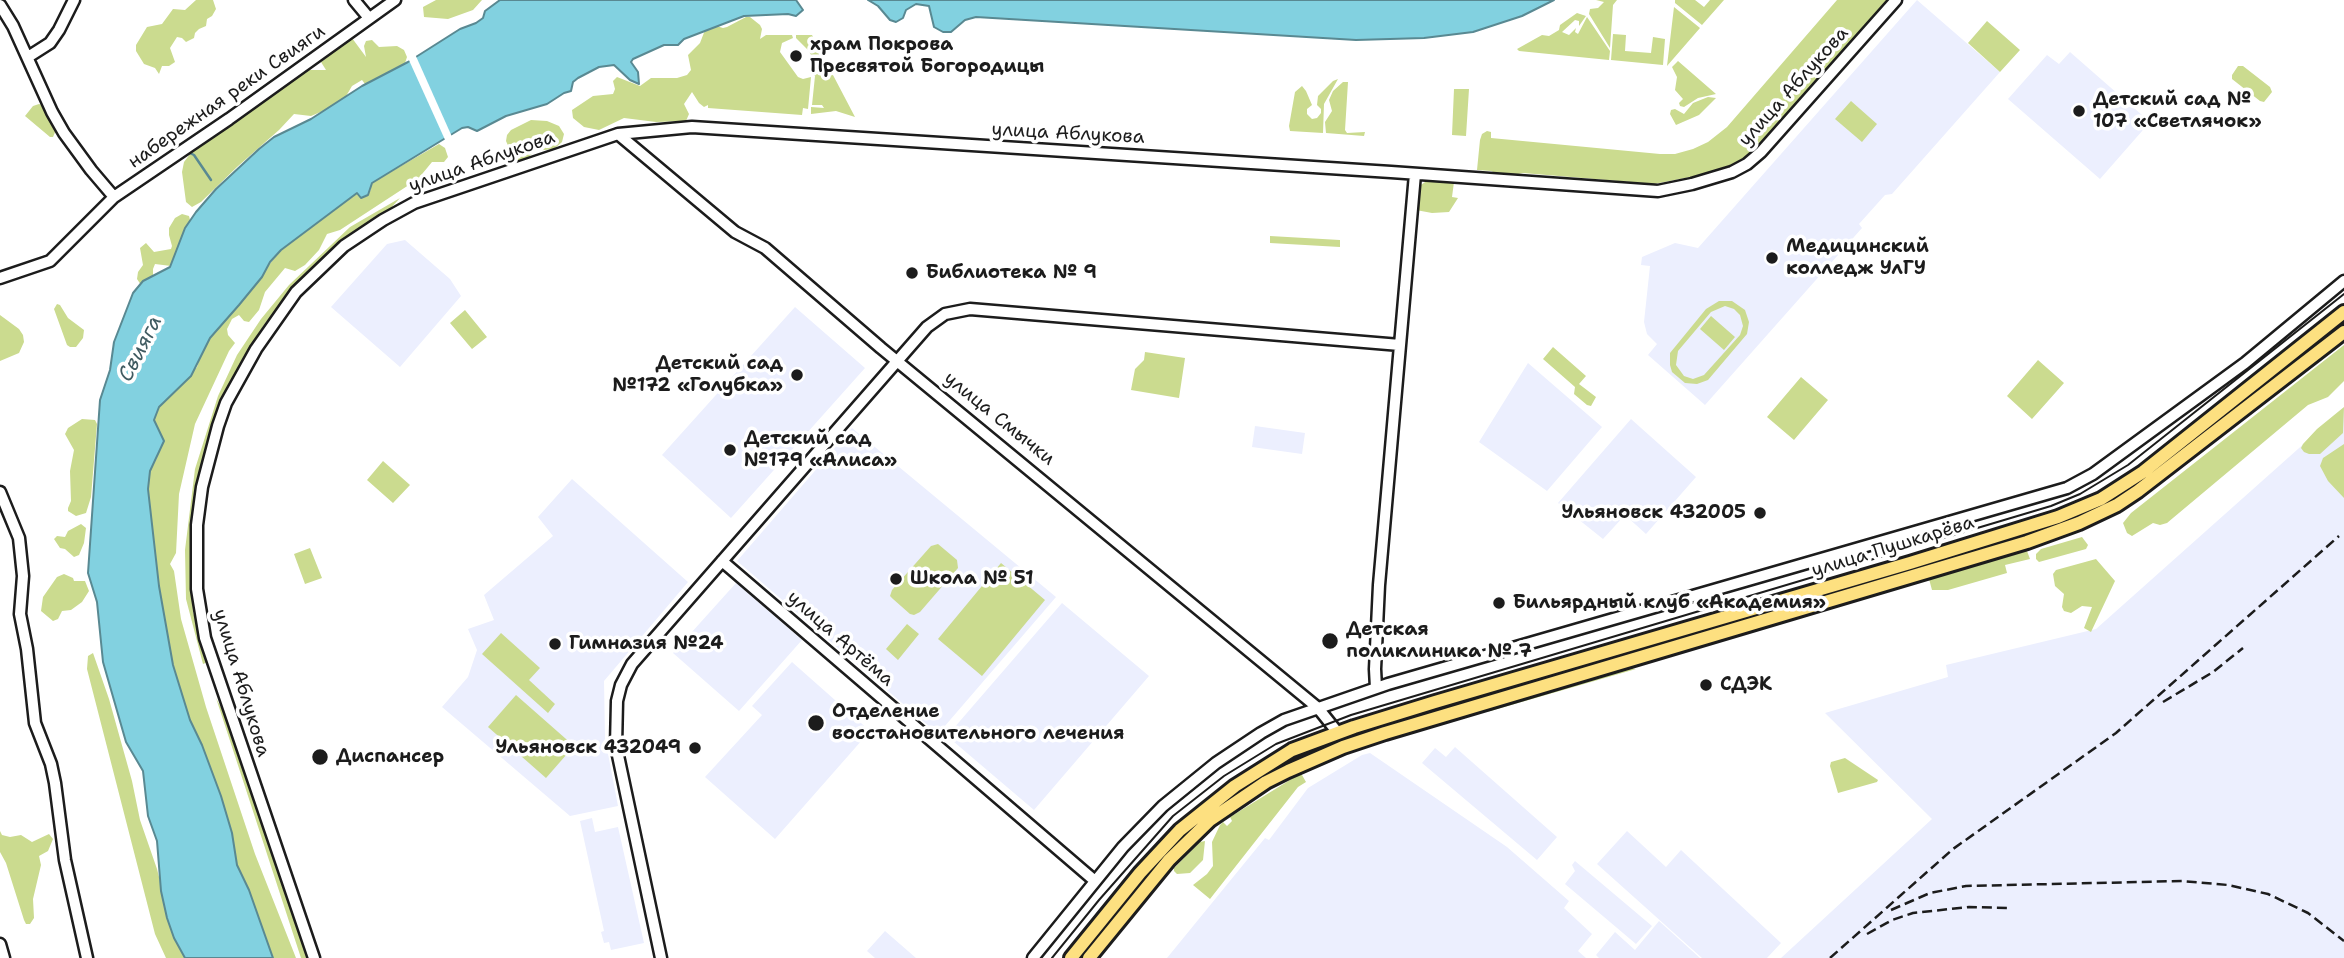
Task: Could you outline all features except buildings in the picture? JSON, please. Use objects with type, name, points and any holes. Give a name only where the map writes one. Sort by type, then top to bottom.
[{"type":"main road","name":"улица Пушкарёва","points":[[1071,958],[1148,864],[1180,830],[1235,786],[1292,750],[1447,699],[2058,517],[2101,499],[2143,472],[2344,312]]},
{"type":"main road","name":"улица Пушкарёва","points":[[1089,958],[1158,873],[1210,820],[1266,782],[1343,747],[2026,542],[2088,519],[2138,491],[2344,332]]},
{"type":"main road","name":"улица Смычки","points":[[1338,733],[1343,747]]},
{"type":"main road","points":[[1148,864],[1158,873]]},
{"type":"street","points":[[28,57],[50,43],[74,0]]},
{"type":"street","points":[[354,0],[369,18]]},
{"type":"street","name":"набережная реки Свияги","points":[[0,278],[50,261],[114,197],[229,119],[395,0]]},
{"type":"street","name":"улица Аблукова","points":[[314,958],[212,660],[199,612],[197,524],[202,487],[218,426],[237,382],[276,320],[296,292],[344,246],[414,203],[618,134],[705,127],[1658,191],[1732,172],[1747,164],[1761,152],[1896,0]]},
{"type":"street","points":[[0,5],[64,133],[114,197]]},
{"type":"street","name":"улица Смычки","points":[[618,134],[735,232],[765,248],[897,361],[1055,489],[1318,708],[1338,733]]},
{"type":"street","points":[[1376,688],[1376,634],[1415,174]]},
{"type":"street","points":[[1033,958],[1123,847],[1163,806],[1207,770],[1284,720],[1376,688],[2067,488],[2093,474],[2245,363],[2344,281]]},
{"type":"street","points":[[661,958],[617,747],[617,701],[621,685],[632,664],[926,327],[953,310],[970,309],[1400,345]]},
{"type":"street","points":[[0,492],[19,538],[23,576],[20,614],[27,649],[35,723],[51,764],[65,860],[87,958]]},
{"type":"street","name":"улица Артёма","points":[[722,561],[1095,881]]},
{"type":"street","points":[[0,944],[4,958]]},
{"type":"shaded area","points":[[1917,0],[2000,72],[1892,194],[1885,195],[1859,224],[1862,228],[1705,405],[1648,355],[1657,344],[1647,334],[1644,322],[1650,266],[1641,265],[1642,257],[1675,243],[1698,248]]},
{"type":"shaded area","name":"Детский сад № 107 «Светлячок»","points":[[2070,52],[2150,122],[2100,179],[2008,99],[2047,55],[2059,64]]},
{"type":"shaded area","points":[[405,240],[450,279],[461,296],[400,367],[331,307],[387,244]]},
{"type":"shaded area","points":[[795,307],[865,368],[731,518],[662,455]]},
{"type":"shaded area","points":[[1528,363],[1602,427],[1547,491],[1479,442]]},
{"type":"shaded area","points":[[2344,408],[2344,958],[1781,958],[1932,819],[1825,713],[1948,677],[1946,665],[2096,629]]},
{"type":"shaded area","points":[[1631,419],[1696,477],[1646,534],[1625,515],[1603,539],[1558,503]]},
{"type":"shaded area","points":[[1255,426],[1305,433],[1302,454],[1252,447]]},
{"type":"shaded area","name":"Школа № 51","points":[[852,428],[1056,597],[938,734],[737,561]]},
{"type":"shaded area","name":"Гимназия №24","points":[[572,479],[688,582],[604,681],[605,738],[618,806],[570,816],[442,707],[468,677],[477,650],[468,629],[494,620],[484,595],[553,536],[538,517]]},
{"type":"shaded area","points":[[736,583],[802,640],[739,711],[673,653]]},
{"type":"shaded area","points":[[1062,603],[1149,676],[1034,810],[947,736]]},
{"type":"shaded area","points":[[792,662],[870,731],[775,839],[705,777],[762,715],[752,706]]},
{"type":"shaded area","points":[[1455,747],[1557,837],[1537,860],[1422,763],[1435,748],[1446,757]]},
{"type":"shaded area","points":[[1370,753],[1507,847],[1569,901],[1564,908],[1592,934],[1578,951],[1586,958],[1167,958],[1265,838],[1269,840],[1308,788],[1362,755]]},
{"type":"shaded area","points":[[592,818],[595,832],[618,827],[644,943],[611,950],[609,942],[604,943],[601,932],[604,931],[580,821]]},
{"type":"shaded area","points":[[1627,831],[1666,867],[1681,850],[1781,943],[1767,958],[1702,958],[1597,864]]},
{"type":"shaded area","points":[[1575,861],[1652,926],[1636,944],[1565,884],[1575,871],[1572,865]]},
{"type":"shaded area","points":[[1659,921],[1700,958],[1599,958],[1596,955],[1615,932],[1635,950]]},
{"type":"shaded area","points":[[885,931],[916,958],[875,958],[867,951]]},
{"type":"green space","points":[[196,0],[213,0],[216,9],[207,19],[206,26],[195,33],[194,38],[186,42],[177,37],[170,48],[175,62],[162,66],[159,74],[155,68],[144,64],[136,51],[136,45],[147,27],[162,24],[173,9],[185,10]]},
{"type":"green space","points":[[436,0],[482,0],[473,10],[448,19],[424,17],[423,7]]},
{"type":"green space","points":[[1596,0],[1617,0],[1613,5],[1610,48],[1589,14],[1590,9],[1598,8],[1604,2]]},
{"type":"green space","points":[[1675,0],[1695,0],[1704,7],[1710,0],[1724,0],[1702,25],[1675,3]]},
{"type":"green space","points":[[1837,0],[1892,0],[1761,147],[1727,170],[1654,184],[1523,173],[1504,177],[1491,171],[1477,170],[1480,140],[1482,134],[1487,131],[1491,132],[1491,138],[1660,154],[1675,154],[1708,142],[1727,127]]},
{"type":"green space","points":[[1674,7],[1700,28],[1667,66]]},
{"type":"green space","points":[[1577,13],[1586,16],[1579,26],[1579,21],[1575,20],[1562,32],[1569,35],[1576,28],[1575,32],[1578,34],[1587,17],[1610,51],[1609,60],[1517,49],[1542,35],[1549,36],[1559,30],[1560,25]]},
{"type":"green space","points":[[746,17],[760,25],[760,39],[766,35],[792,35],[793,38],[782,43],[780,52],[798,77],[811,77],[808,109],[803,108],[802,115],[708,108],[708,105],[704,107],[699,103],[692,92],[684,104],[689,114],[686,121],[656,122],[624,118],[599,130],[584,127],[573,118],[572,110],[593,96],[613,94],[613,81],[617,77],[640,86],[651,78],[677,78],[687,75],[691,70],[688,55],[700,43],[705,30],[713,25],[727,27]]},
{"type":"green space","points":[[1987,21],[2020,50],[2000,72],[1968,43]]},
{"type":"green space","points":[[1613,34],[1626,35],[1625,51],[1651,53],[1653,37],[1665,39],[1663,65],[1611,60]]},
{"type":"green space","points":[[796,35],[812,35],[855,117],[836,111],[811,114],[811,107],[824,108],[822,105],[812,105],[813,73],[817,65]]},
{"type":"green space","points":[[352,38],[366,57],[366,41],[372,40],[379,47],[397,46],[404,50],[407,57],[405,63],[376,82],[365,84],[362,80],[352,86],[342,103],[311,116],[294,114],[201,202],[192,207],[186,202],[182,172],[184,162],[193,150],[284,84],[308,70],[326,70],[321,62]]},
{"type":"green space","points":[[1678,61],[1716,94],[1698,98],[1684,107],[1680,106],[1679,103],[1683,99],[1675,90],[1677,77],[1672,67]]},
{"type":"green space","points":[[2238,66],[2243,66],[2270,87],[2272,92],[2264,102],[2232,79]]},
{"type":"green space","points":[[1338,79],[1324,104],[1323,133],[1290,131],[1295,92],[1302,86],[1312,105],[1307,109],[1307,114],[1312,119],[1317,118],[1321,113],[1317,105],[1318,96]]},
{"type":"green space","points":[[1343,82],[1348,82],[1345,130],[1347,133],[1365,132],[1364,136],[1326,133],[1325,122],[1332,111],[1329,100],[1333,91]]},
{"type":"green space","points":[[1454,89],[1469,89],[1466,136],[1452,135]]},
{"type":"green space","points":[[1708,97],[1716,98],[1699,115],[1676,125],[1670,114],[1671,110],[1675,109],[1684,114],[1693,103]]},
{"type":"green space","points":[[1851,101],[1877,124],[1862,142],[1835,119]]},
{"type":"green space","points":[[33,106],[45,106],[55,126],[53,137],[25,116]]},
{"type":"green space","points":[[531,120],[547,121],[559,126],[564,134],[562,142],[554,149],[535,151],[523,162],[509,167],[505,163],[510,150],[506,141],[507,135],[511,130]]},
{"type":"green space","points":[[439,144],[445,148],[448,157],[444,162],[432,162],[418,179],[340,230],[327,234],[319,250],[305,265],[295,271],[285,268],[265,292],[259,310],[249,322],[239,315],[232,319],[227,329],[228,335],[235,343],[195,424],[179,494],[176,553],[170,564],[174,571],[181,619],[206,707],[255,854],[296,958],[273,958],[249,890],[237,865],[232,833],[221,796],[190,720],[173,665],[159,586],[148,489],[150,471],[157,458],[162,436],[154,420],[159,407],[197,367],[204,346],[281,250],[358,192],[361,198],[368,195],[370,184]]},
{"type":"green space","points":[[1428,180],[1454,182],[1452,197],[1458,198],[1449,212],[1416,210],[1418,187]]},
{"type":"green space","points":[[400,198],[389,210],[346,239],[295,287],[252,343],[227,391],[202,466],[190,557],[193,612],[208,662],[203,664],[186,599],[185,550],[195,469],[218,396],[237,355],[261,319],[289,285],[350,227]]},
{"type":"green space","points":[[182,214],[189,216],[191,224],[171,266],[155,264],[153,275],[141,285],[137,279],[143,265],[140,248],[146,243],[154,252],[171,249],[169,228],[175,218]]},
{"type":"green space","points":[[1270,236],[1340,240],[1340,247],[1270,243]]},
{"type":"green space","points":[[1719,301],[1732,301],[1745,310],[1749,322],[1747,334],[1708,380],[1697,384],[1685,383],[1672,372],[1670,353],[1706,309]],"holes":[[[1725,306],[1740,315],[1743,326],[1740,335],[1704,375],[1693,379],[1684,376],[1676,365],[1678,351],[1711,312]]]},
{"type":"green space","points":[[57,304],[68,318],[84,330],[83,338],[76,347],[67,345],[54,309]]},
{"type":"green space","points":[[465,310],[487,337],[472,349],[450,323]]},
{"type":"green space","points":[[0,315],[19,329],[24,342],[19,353],[0,361]]},
{"type":"green space","points":[[1711,316],[1735,337],[1724,350],[1700,329]]},
{"type":"green space","points":[[2344,345],[2344,381],[2328,397],[2308,405],[2167,523],[2153,523],[2132,536],[2127,533],[2123,523],[2131,513]]},
{"type":"green space","points":[[1553,347],[1586,376],[1579,384],[1596,397],[1591,406],[1574,394],[1575,387],[1543,359]]},
{"type":"green space","points":[[1145,352],[1185,358],[1179,398],[1131,390],[1135,369],[1144,360]]},
{"type":"green space","points":[[2038,360],[2064,383],[2032,419],[2007,396]]},
{"type":"green space","points":[[1801,377],[1828,400],[1794,440],[1767,417]]},
{"type":"green space","points":[[2344,407],[2343,433],[2320,454],[2304,452],[2301,448],[2303,444]]},
{"type":"green space","points":[[82,419],[95,420],[97,424],[91,497],[86,513],[76,516],[68,511],[74,450],[65,434],[68,428]]},
{"type":"green space","points":[[2344,444],[2344,498],[2328,481],[2320,466],[2323,458]]},
{"type":"green space","points":[[383,461],[410,485],[393,503],[367,480]]},
{"type":"green space","points":[[81,524],[86,528],[84,543],[79,555],[74,557],[60,548],[54,539],[57,536],[65,537],[68,531]]},
{"type":"green space","points":[[2082,537],[2088,545],[2086,549],[2039,562],[2036,559],[2036,554],[2041,549]]},
{"type":"green space","points":[[938,544],[957,560],[958,568],[920,612],[910,614],[890,596],[892,590],[931,546]]},
{"type":"green space","points":[[310,548],[322,578],[305,584],[294,554]]},
{"type":"green space","points":[[2027,551],[2030,559],[2005,565],[2007,573],[1948,590],[1932,590],[1929,579]]},
{"type":"green space","points":[[2096,559],[2115,581],[2091,632],[2084,628],[2092,607],[2082,606],[2071,613],[2064,611],[2064,594],[2055,586],[2053,574],[2056,570]]},
{"type":"green space","points":[[1001,563],[1045,600],[982,676],[938,639]]},
{"type":"green space","points":[[64,574],[74,581],[85,581],[89,591],[82,602],[71,610],[62,611],[58,619],[53,621],[41,611],[43,597],[57,577]]},
{"type":"green space","points":[[907,624],[919,634],[898,660],[886,649]]},
{"type":"green space","points":[[501,633],[540,668],[529,680],[555,704],[548,713],[482,654]]},
{"type":"green space","points":[[93,653],[109,699],[173,933],[185,958],[166,958],[155,934],[87,669],[88,656]]},
{"type":"green space","points":[[1624,668],[1636,669],[1487,712],[1500,704]]},
{"type":"green space","points":[[516,695],[574,746],[546,778],[488,727]]},
{"type":"green space","points":[[216,698],[225,715],[309,958],[301,958]]},
{"type":"green space","points":[[1845,758],[1878,780],[1877,782],[1838,793],[1830,766],[1831,762]]},
{"type":"green space","points":[[1302,775],[1306,782],[1298,787],[1210,899],[1193,885],[1213,866],[1212,842],[1220,825],[1223,822],[1227,826],[1232,821],[1230,817]]},
{"type":"green space","points":[[0,831],[2,835],[21,835],[32,842],[49,834],[53,839],[48,851],[39,856],[41,865],[33,899],[34,918],[30,924],[26,924],[24,920],[0,852]]},
{"type":"green space","points":[[1205,841],[1203,860],[1190,873],[1177,874],[1174,868],[1200,842]]},
{"type":"water","name":"Свияга","points":[[500,0],[796,0],[803,10],[796,16],[744,16],[684,39],[678,45],[664,45],[631,62],[638,72],[639,84],[630,80],[614,65],[599,67],[573,82],[571,91],[547,104],[506,116],[477,131],[468,127],[462,128],[372,183],[368,195],[361,198],[357,193],[281,250],[262,277],[210,338],[191,376],[159,407],[154,420],[164,441],[150,471],[148,489],[159,586],[173,665],[190,720],[221,796],[232,833],[237,865],[249,890],[273,958],[185,958],[167,918],[161,891],[157,841],[148,816],[143,771],[126,742],[103,662],[97,602],[88,573],[100,400],[110,370],[114,342],[133,293],[143,281],[170,267],[185,228],[196,212],[216,189],[259,149],[274,137],[311,119],[460,29],[476,23],[483,18],[485,11]]},
{"type":"water","points":[[868,0],[1554,0],[1522,16],[1473,32],[1424,38],[1356,40],[976,17],[965,20],[951,32],[943,32],[934,27],[929,6],[916,4],[906,10],[903,18],[896,22],[890,20],[878,6]]},
{"type":"pier","points":[[415,54],[453,139],[446,142],[408,58]]},
{"type":"waterway","points":[[188,152],[194,155],[211,180]]},
{"type":"tram line","points":[[1052,958],[1173,816],[1224,776],[1276,744],[1351,715],[2051,506],[2080,494],[2128,465],[2344,294]]},
{"type":"railway","points":[[1830,958],[1953,849],[2116,733],[2339,536]]},
{"type":"railway","points":[[2163,702],[2213,672],[2243,648]]},
{"type":"railway","points":[[1891,910],[1930,893],[1966,886],[2182,881],[2228,885],[2268,894],[2308,913],[2344,941]]},
{"type":"railway","points":[[1867,934],[1892,920],[1913,913],[1969,907],[2011,908]]},
{"type":"place","name":"храм Покрова Пресвятой Богородицы","points":[[796,56]]},
{"type":"place","name":"Детский сад № 107 «Светлячок»","points":[[2079,111]]},
{"type":"place","name":"Медицинский колледж УлГУ","points":[[1772,258]]},
{"type":"place","name":"Библиотека № 9","points":[[912,273]]},
{"type":"place","name":"Детский сад №172 «Голубка»","points":[[797,375]]},
{"type":"place","name":"Детский сад №179 «Алиса»","points":[[730,450]]},
{"type":"place","name":"Ульяновск 432005","points":[[1760,513]]},
{"type":"place","name":"Школа № 51","points":[[896,579]]},
{"type":"place","name":"Бильярдный клуб «Академия»","points":[[1499,603]]},
{"type":"place","name":"Детская поликлиника № 7","points":[[1330,641]]},
{"type":"place","name":"Гимназия №24","points":[[555,644]]},
{"type":"place","name":"СДЭК","points":[[1706,685]]},
{"type":"place","name":"Отделение восстановительного лечения","points":[[816,723]]},
{"type":"place","name":"Ульяновск 432049","points":[[695,748]]},
{"type":"place","name":"Диспансер","points":[[320,757]]}]
